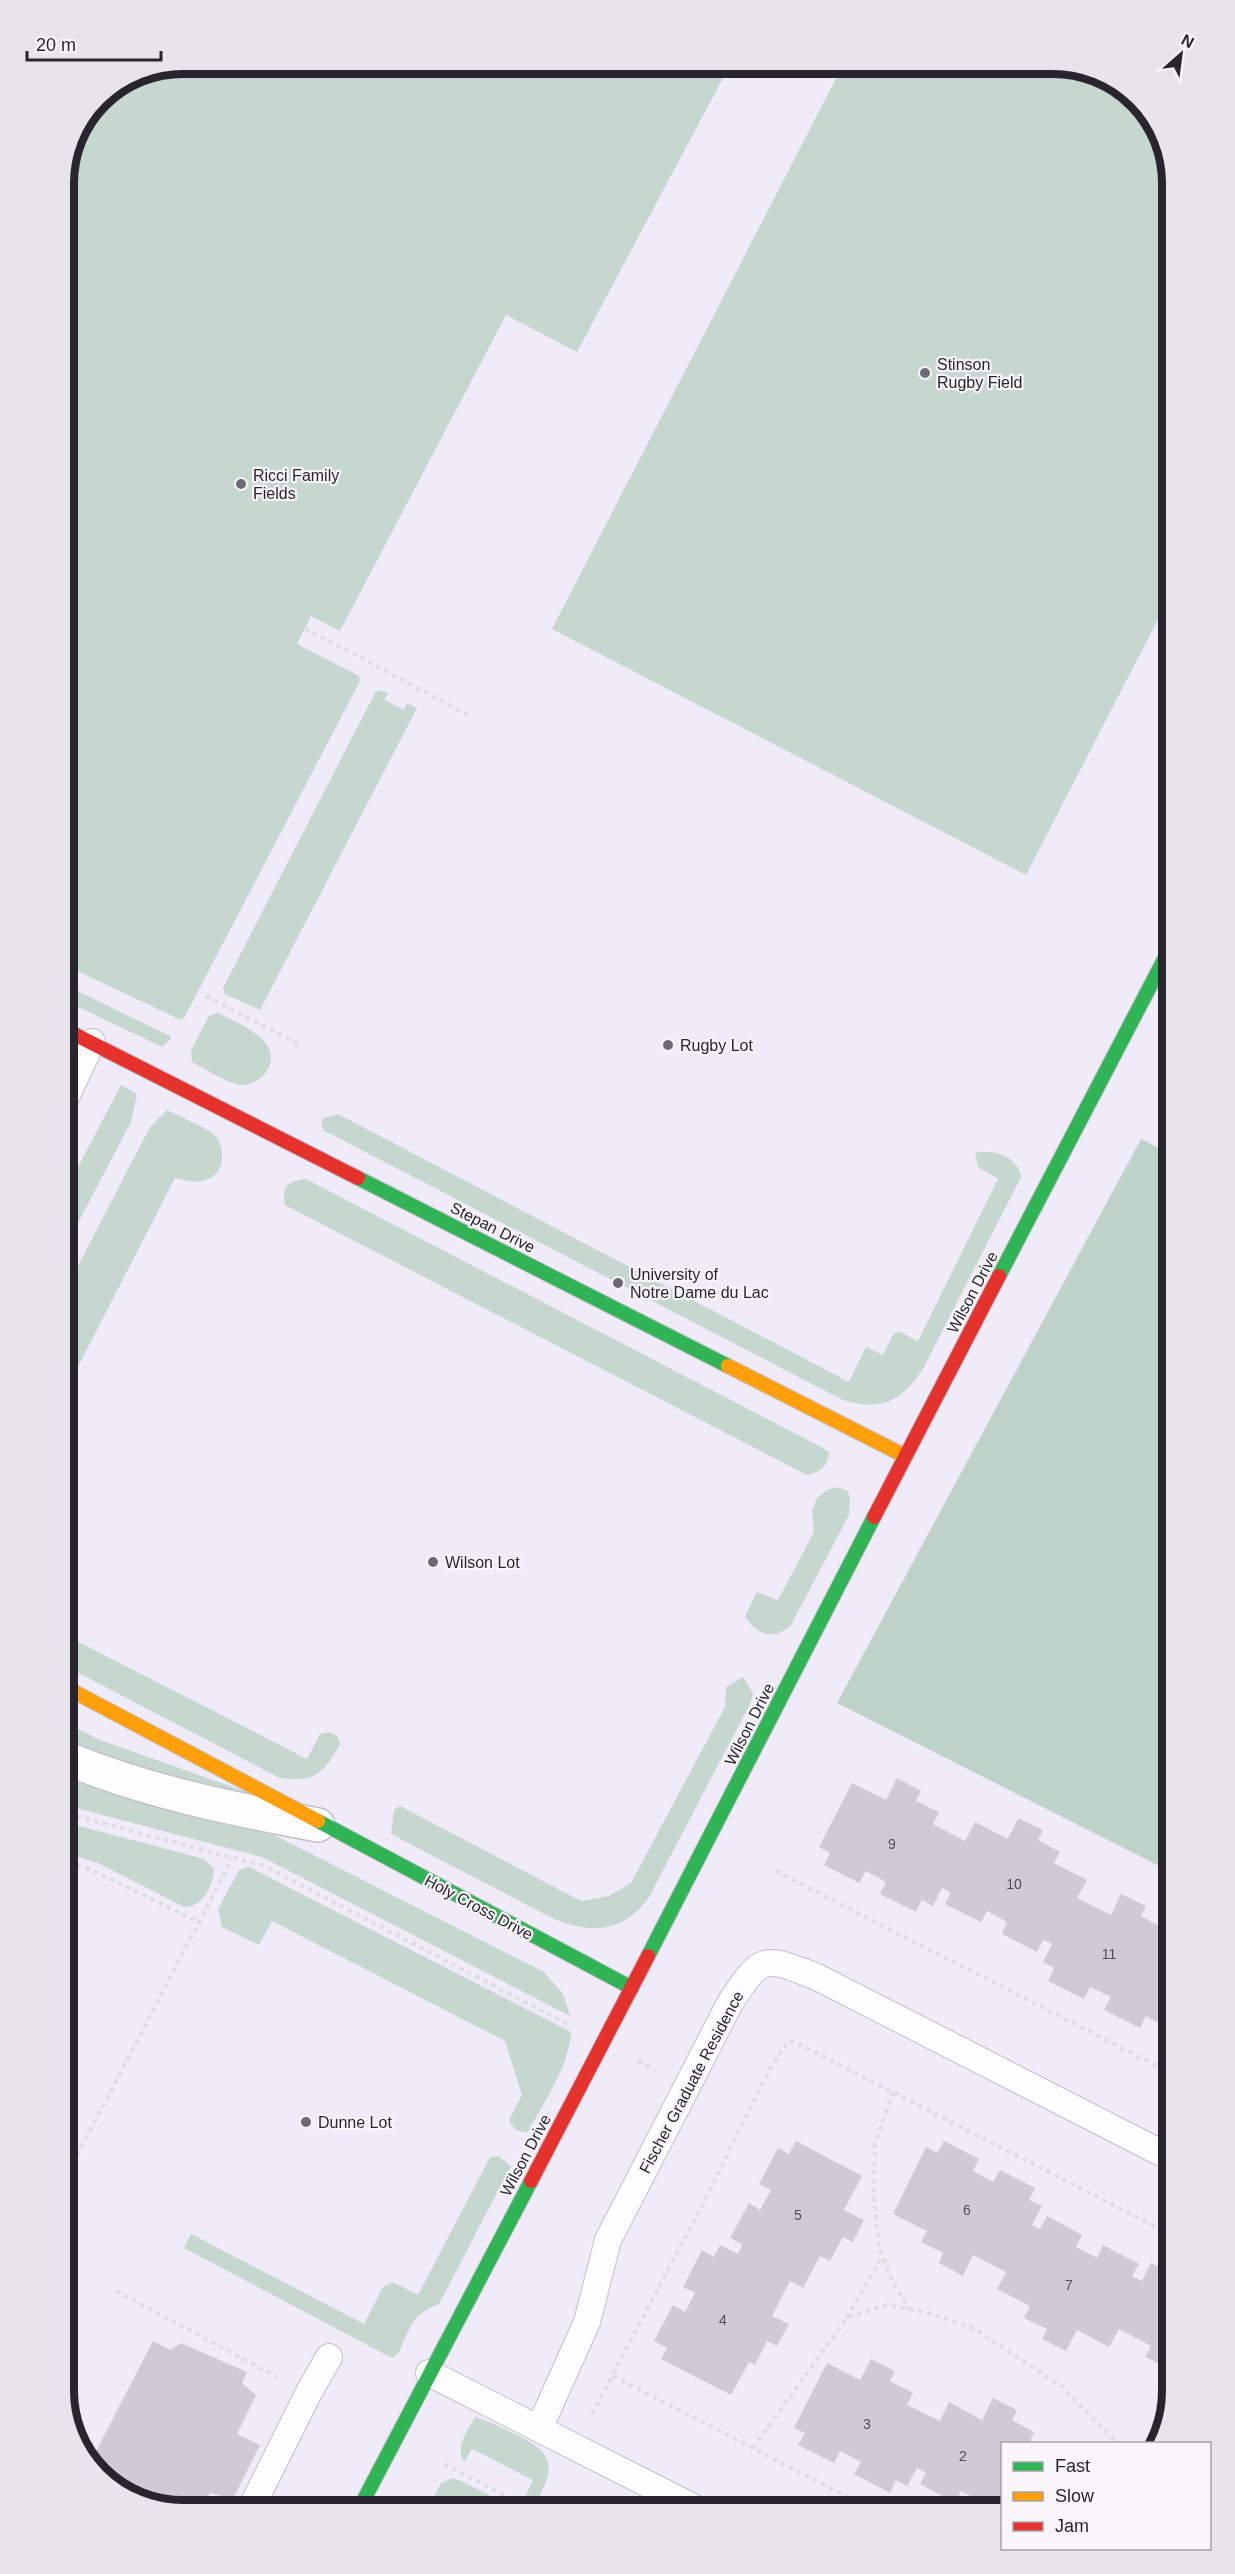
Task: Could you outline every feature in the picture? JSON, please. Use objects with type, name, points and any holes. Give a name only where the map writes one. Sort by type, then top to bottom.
[{"type":"street","name":"Wilson Drive","points":[[364,2500],[1162,963]]},
{"type":"street","name":"Stepan Drive","points":[[74,1034],[905,1456]]},
{"type":"street","name":"Holy Cross Drive","points":[[74,1692],[632,1988]]},
{"type":"street","name":"Holy Cross Drive","points":[[74,1762],[96,1771],[224,1807],[326,1826]]},
{"type":"lane","points":[[74,1080],[92,1042]]},
{"type":"lane","name":"Fischer Graduate Residence","points":[[539,2429],[586,2322],[608,2240],[729,2003],[750,1972],[762,1964],[782,1963],[818,1977],[1162,2153]]},
{"type":"lane","points":[[255,2500],[329,2357]]},
{"type":"lane","points":[[429,2373],[679,2500]]},
{"type":"path","points":[[305,628],[472,717]]},
{"type":"path","points":[[206,996],[302,1046]]},
{"type":"path","points":[[74,1816],[264,1866],[687,2087]]},
{"type":"path","points":[[74,2161],[232,1859]]},
{"type":"path","points":[[74,1865],[87,1868],[199,1922]]},
{"type":"path","points":[[776,1870],[1162,2068]]},
{"type":"path","points":[[575,2447],[769,2071],[788,2041],[797,2043],[1162,2230]]},
{"type":"path","points":[[893,2092],[875,2144],[873,2196],[879,2248],[892,2280],[909,2309]]},
{"type":"path","points":[[753,2448],[847,2318],[882,2256]]},
{"type":"path","points":[[117,2291],[279,2378]]},
{"type":"path","points":[[847,2318],[887,2305],[929,2313],[975,2329],[1061,2386],[1116,2442]]},
{"type":"path","points":[[613,2376],[853,2500]]},
{"type":"path","points":[[444,2464],[514,2500]]},
{"type":"shaded area","name":"Ricci Family Fields","points":[[175,74],[725,74],[577,352],[506,315],[340,631],[311,616],[297,644],[359,676],[360,681],[181,1020],[74,969],[74,168],[85,134],[100,111],[128,88],[147,79]]},
{"type":"shaded area","name":"Stinson Rugby Field","points":[[838,74],[1060,74],[1088,79],[1107,88],[1130,105],[1147,128],[1156,147],[1162,182],[1162,612],[1026,875],[552,629]]},
{"type":"shaded area","points":[[379,690],[388,693],[384,700],[404,710],[407,703],[417,708],[260,1010],[225,994],[223,988],[375,693]]},
{"type":"shaded area","points":[[74,989],[170,1036],[171,1039],[162,1047],[74,1005]]},
{"type":"shaded area","points":[[218,1013],[248,1028],[265,1043],[270,1052],[271,1061],[264,1075],[256,1081],[246,1085],[237,1084],[192,1062],[191,1050],[209,1016]]},
{"type":"shaded area","points":[[121,1085],[137,1094],[131,1122],[74,1231],[74,1175]]},
{"type":"shaded area","points":[[167,1110],[200,1126],[216,1137],[221,1148],[222,1162],[217,1173],[202,1181],[175,1178],[74,1374],[74,1274],[150,1127]]},
{"type":"shaded area","points":[[338,1114],[849,1382],[866,1347],[883,1355],[894,1333],[900,1332],[918,1341],[998,1179],[978,1167],[975,1153],[989,1152],[1003,1155],[1015,1163],[1021,1177],[923,1369],[907,1389],[898,1396],[880,1404],[869,1405],[843,1400],[325,1131],[321,1126],[323,1118]]},
{"type":"shaded area","points":[[306,1179],[821,1447],[829,1452],[825,1465],[807,1475],[285,1205],[284,1194],[287,1186],[295,1181]]},
{"type":"shaded area","points":[[838,1487],[848,1491],[849,1515],[791,1625],[785,1630],[772,1634],[766,1634],[754,1628],[745,1616],[757,1592],[778,1600],[814,1532],[812,1510],[817,1498],[827,1490]]},
{"type":"shaded area","points":[[74,1640],[307,1759],[320,1734],[329,1732],[337,1736],[340,1744],[329,1762],[317,1774],[302,1779],[280,1778],[74,1671]]},
{"type":"shaded area","points":[[743,1677],[753,1693],[751,1702],[648,1899],[627,1919],[616,1924],[593,1928],[554,1919],[391,1834],[394,1810],[400,1806],[581,1901],[609,1896],[631,1883],[725,1707],[726,1687]]},
{"type":"shaded area","points":[[74,1727],[100,1740],[247,1792],[245,1799],[92,1755],[74,1746]]},
{"type":"shaded area","points":[[74,1781],[272,1834],[544,1972],[563,1994],[570,2016],[262,1857],[74,1808]]},
{"type":"shaded area","points":[[74,1825],[204,1859],[214,1869],[212,1882],[206,1894],[197,1903],[184,1907],[98,1863],[78,1857],[74,1846]]},
{"type":"shaded area","points":[[249,1867],[571,2032],[561,2071],[528,2132],[516,2130],[509,2120],[522,2095],[505,2041],[272,1921],[259,1945],[222,1927],[218,1909],[239,1870]]},
{"type":"shaded area","points":[[498,2156],[511,2166],[439,2304],[429,2308],[412,2323],[398,2354],[392,2358],[184,2248],[191,2234],[364,2324],[383,2287],[393,2282],[418,2295],[490,2157]]},
{"type":"shaded area","points":[[475,2417],[527,2440],[543,2453],[549,2468],[544,2487],[537,2500],[526,2495],[533,2480],[472,2449],[464,2462],[461,2457],[461,2445]]},
{"type":"shaded area","points":[[453,2478],[499,2500],[432,2500],[441,2483]]},
{"type":"green space","points":[[1141,1139],[1162,1150],[1162,1867],[837,1703]]},
{"type":"building","points":[[897,1778],[921,1791],[916,1801],[939,1812],[933,1824],[965,1841],[975,1822],[1008,1839],[1018,1818],[1043,1830],[1038,1840],[1060,1852],[1054,1863],[1087,1880],[1077,1898],[1111,1915],[1121,1894],[1146,1906],[1141,1916],[1162,1927],[1158,1939],[1162,1941],[1162,2012],[1157,2022],[1146,2016],[1140,2028],[1104,2010],[1111,1997],[1090,1987],[1084,1999],[1048,1981],[1054,1968],[1043,1962],[1052,1944],[1043,1940],[1037,1952],[1002,1934],[1007,1922],[987,1911],[981,1922],[945,1904],[951,1893],[942,1888],[933,1906],[922,1900],[916,1912],[880,1894],[886,1882],[866,1871],[859,1883],[824,1865],[830,1853],[819,1847],[852,1783],[886,1800]]},
{"type":"building","points":[[796,2141],[862,2176],[844,2210],[864,2220],[853,2242],[843,2237],[830,2261],[820,2256],[803,2288],[790,2281],[772,2316],[789,2324],[777,2346],[767,2341],[755,2365],[749,2362],[731,2395],[661,2359],[667,2348],[654,2341],[673,2305],[685,2312],[695,2293],[683,2287],[702,2250],[714,2257],[720,2245],[738,2254],[742,2244],[730,2238],[749,2203],[760,2210],[771,2190],[759,2184],[778,2148],[789,2154]]},
{"type":"building","points":[[944,2141],[979,2159],[973,2171],[993,2182],[1000,2170],[1035,2188],[1029,2200],[1042,2206],[1032,2225],[1040,2229],[1047,2216],[1082,2235],[1076,2247],[1097,2258],[1103,2245],[1139,2264],[1132,2276],[1142,2281],[1151,2263],[1162,2268],[1162,2365],[1145,2357],[1151,2346],[1119,2329],[1109,2347],[1077,2330],[1066,2351],[1042,2339],[1047,2329],[1024,2318],[1030,2306],[997,2289],[1006,2272],[973,2255],[963,2276],[939,2263],[943,2253],[921,2242],[927,2231],[893,2214],[926,2147],[937,2153]]},
{"type":"building","points":[[153,2341],[170,2350],[181,2343],[247,2372],[242,2383],[256,2395],[237,2434],[260,2445],[233,2499],[210,2493],[206,2500],[168,2500],[154,2497],[116,2478],[94,2455]]},
{"type":"building","points":[[871,2359],[895,2371],[890,2381],[913,2393],[907,2405],[940,2421],[949,2402],[982,2420],[993,2398],[1017,2410],[1012,2420],[1034,2432],[1030,2442],[1001,2442],[1001,2500],[978,2500],[961,2491],[956,2500],[949,2500],[920,2484],[926,2473],[917,2468],[907,2486],[896,2480],[890,2493],[854,2474],[861,2462],[840,2451],[834,2463],[798,2445],[805,2433],[794,2428],[827,2363],[860,2380]]},
{"type":"traffic: fast","points":[[999,1276],[1162,964]]},
{"type":"traffic: fast","points":[[358,1178],[728,1366]]},
{"type":"traffic: fast","points":[[648,1956],[874,1517]]},
{"type":"traffic: fast","points":[[318,1821],[632,1988]]},
{"type":"traffic: fast","points":[[364,2500],[531,2181]]},
{"type":"traffic: slow","points":[[728,1366],[905,1456]]},
{"type":"traffic: slow","points":[[74,1692],[318,1821]]},
{"type":"traffic: jam","points":[[74,1034],[358,1178]]},
{"type":"traffic: jam","points":[[874,1517],[999,1276]]},
{"type":"traffic: jam","points":[[531,2181],[648,1956]]},
{"type":"place","name":"Stinson Rugby Field","points":[[925,373]]},
{"type":"place","name":"Ricci Family Fields","points":[[241,484]]},
{"type":"place","name":"Rugby Lot","points":[[668,1045]]},
{"type":"place","name":"University of Notre Dame du Lac","points":[[618,1283]]},
{"type":"place","name":"Wilson Lot","points":[[433,1562]]},
{"type":"place","name":"Dunne Lot","points":[[306,2122]]}]
